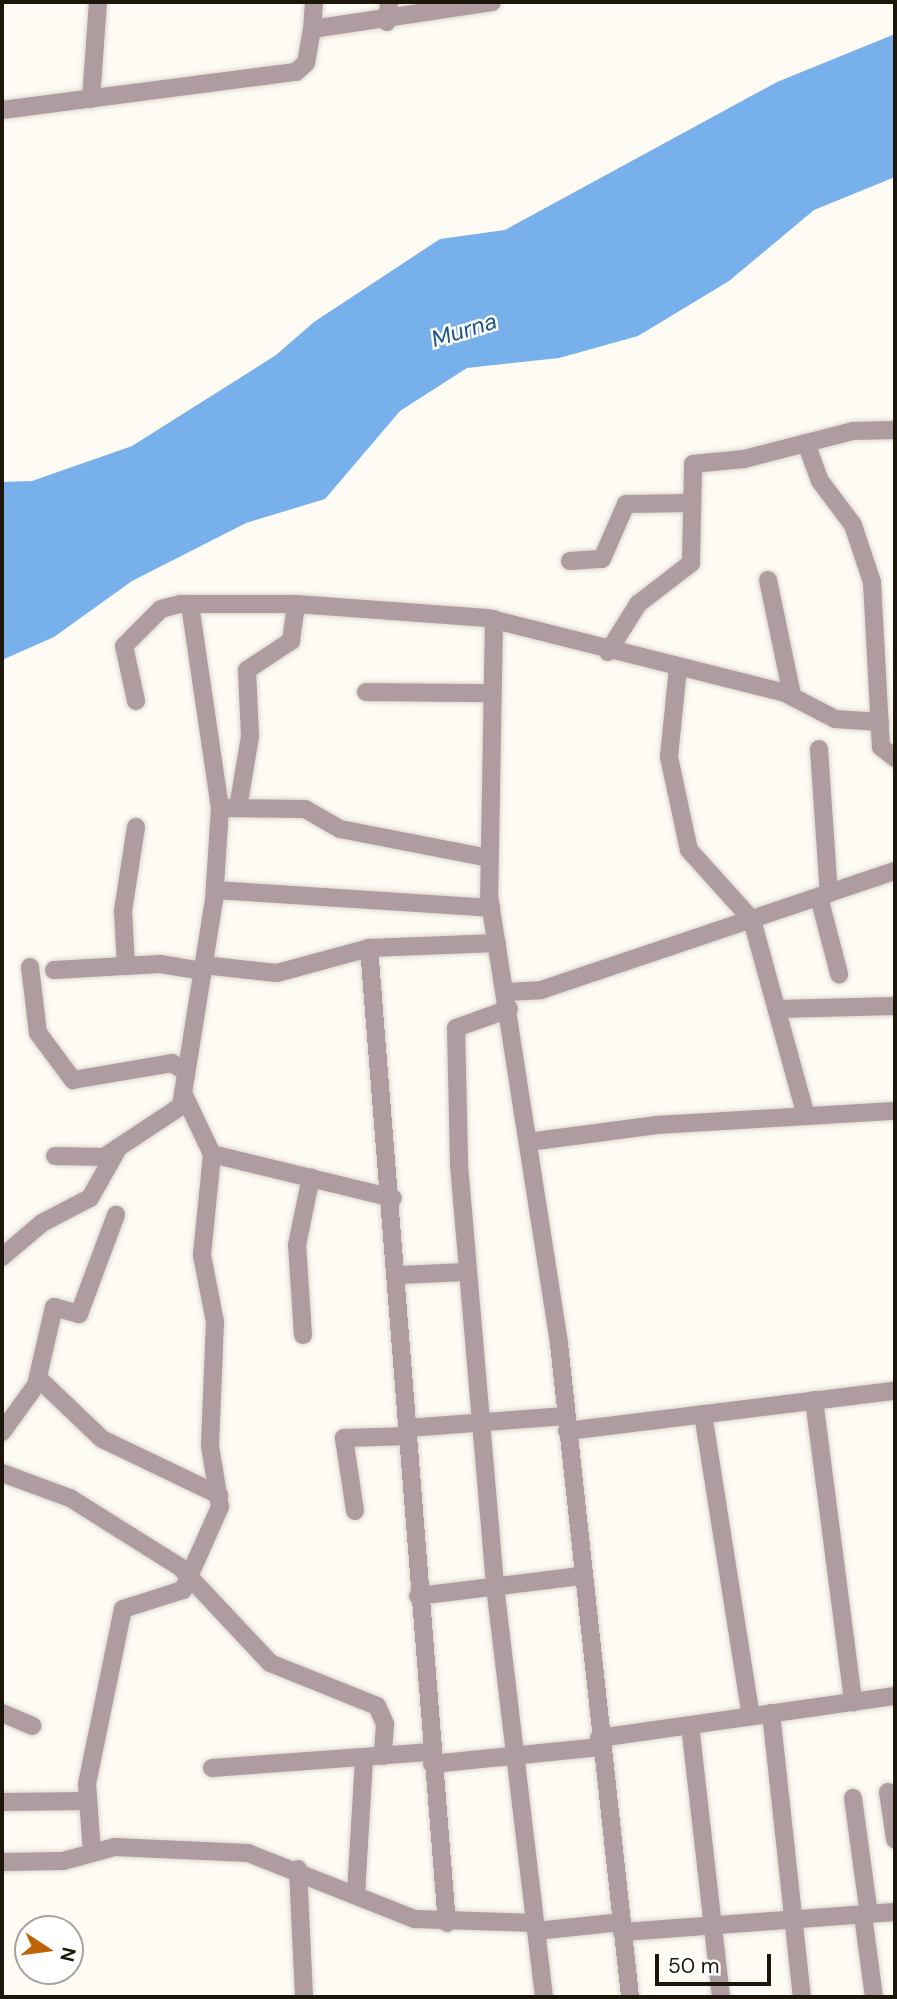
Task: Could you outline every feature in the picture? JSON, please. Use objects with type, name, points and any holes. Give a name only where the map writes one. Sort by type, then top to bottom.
[{"type":"street","points":[[91,99],[98,2]]},
{"type":"street","points":[[2,110],[296,72],[306,62],[314,2]]},
{"type":"street","points":[[387,22],[389,2]]},
{"type":"street","points":[[312,29],[387,22],[492,2]]},
{"type":"street","points":[[608,652],[638,604],[691,563],[692,464],[806,443],[853,431],[895,430]]},
{"type":"street","points":[[806,443],[821,481],[853,525],[872,582],[881,747],[895,758]]},
{"type":"street","points":[[570,561],[602,559],[626,504],[690,503]]},
{"type":"street","points":[[768,580],[792,695]]},
{"type":"street","points":[[136,701],[125,641],[161,609],[190,604],[296,604],[494,619],[608,652],[792,695],[835,719],[880,722]]},
{"type":"street","points":[[190,604],[229,808]]},
{"type":"street","points":[[55,1156],[97,1159],[116,1152],[173,1116],[183,1093],[229,808],[250,736],[247,670],[291,641],[296,604]]},
{"type":"street","points":[[494,619],[489,858],[491,908],[508,1000],[566,1423],[580,1576],[630,1997]]},
{"type":"street","points":[[678,668],[669,757],[689,850],[752,920],[806,1116]]},
{"type":"street","points":[[366,692],[492,692]]},
{"type":"street","points":[[819,749],[824,895],[839,974]]},
{"type":"street","points":[[229,808],[306,808],[340,829],[489,858]]},
{"type":"street","points":[[126,966],[123,911],[136,827]]},
{"type":"street","points":[[544,1997],[495,1586],[468,1272],[456,1028],[508,1000],[895,872]]},
{"type":"street","points":[[215,890],[491,908]]},
{"type":"street","points":[[54,970],[126,966],[277,973],[369,948],[497,943]]},
{"type":"street","points":[[369,948],[393,1198],[418,1596],[447,1923]]},
{"type":"street","points":[[30,967],[38,1033],[73,1080],[172,1063],[186,1072]]},
{"type":"street","points":[[777,1009],[895,1006]]},
{"type":"street","points":[[92,1853],[88,1801],[123,1609],[183,1590],[219,1514],[219,1495],[210,1440],[215,1322],[202,1255],[212,1154],[183,1093]]},
{"type":"street","points":[[528,1142],[657,1125],[895,1111]]},
{"type":"street","points":[[2,1257],[42,1223],[90,1198],[116,1152]]},
{"type":"street","points":[[212,1154],[393,1198]]},
{"type":"street","points":[[303,1335],[297,1245],[311,1177]]},
{"type":"street","points":[[2,1432],[38,1378],[54,1307],[79,1314],[116,1215]]},
{"type":"street","points":[[398,1275],[468,1272]]},
{"type":"street","points":[[38,1378],[102,1439],[219,1495]]},
{"type":"street","points":[[355,1511],[344,1438],[483,1422],[566,1423],[702,1414],[895,1391]]},
{"type":"street","points":[[814,1400],[853,1702]]},
{"type":"street","points":[[702,1414],[751,1716]]},
{"type":"street","points":[[2,1473],[70,1498],[191,1578],[270,1663],[377,1706],[385,1724],[383,1756]]},
{"type":"street","points":[[418,1596],[580,1576]]},
{"type":"street","points":[[212,1768],[383,1756],[431,1758],[517,1755],[690,1725],[895,1696]]},
{"type":"street","points":[[2,1713],[32,1726]]},
{"type":"street","points":[[771,1713],[802,1997]]},
{"type":"street","points":[[690,1725],[721,1997]]},
{"type":"street","points":[[356,1894],[364,1758]]},
{"type":"street","points":[[888,1792],[895,1839]]},
{"type":"street","points":[[853,1798],[874,1997]]},
{"type":"street","points":[[2,1802],[88,1801]]},
{"type":"street","points":[[2,1863],[63,1861],[116,1847],[248,1853],[298,1869],[415,1919],[447,1923],[536,1927],[712,1927],[895,1912]]},
{"type":"street","points":[[298,1869],[304,1997]]},
{"type":"water","name":"Murna","points":[[895,34],[895,177],[814,210],[729,281],[638,336],[559,358],[467,368],[400,411],[325,499],[246,523],[132,581],[54,637],[2,660],[2,482],[32,481],[132,446],[276,355],[314,322],[440,239],[505,230],[777,82]]}]
